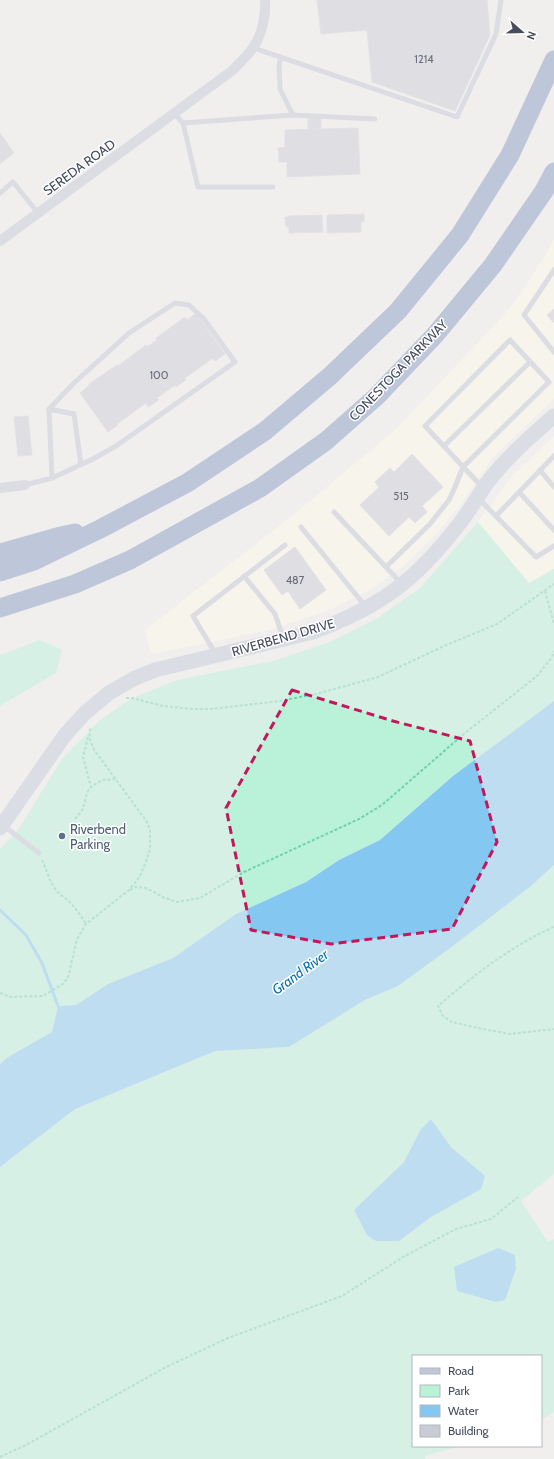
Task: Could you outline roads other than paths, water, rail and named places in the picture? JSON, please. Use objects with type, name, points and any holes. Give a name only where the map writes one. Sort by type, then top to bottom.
[{"type":"highway","points":[[0,572],[34,562],[187,483],[265,431],[330,376],[398,311],[460,235],[510,155],[554,60]]},
{"type":"highway","name":"CONESTOGA PARKWAY","points":[[0,608],[75,584],[130,560],[260,488],[326,441],[377,396],[435,335],[493,265],[544,191],[554,172]]},
{"type":"highway","points":[[0,553],[61,536],[100,529]]},
{"type":"street","points":[[254,48],[262,28],[265,0]]},
{"type":"street","name":"SEREDA ROAD","points":[[0,241],[233,70],[254,48]]},
{"type":"street","name":"RIVERBEND DRIVE","points":[[2,827],[65,735],[85,713],[109,693],[135,678],[155,670],[313,632],[336,623],[391,593],[413,576],[460,523],[480,493],[506,460],[554,416]]},
{"type":"street","points":[[0,488],[25,485]]},
{"type":"lane","points":[[254,48],[457,117],[496,34],[501,0]]},
{"type":"lane","points":[[281,57],[279,66],[280,89],[293,115]]},
{"type":"lane","points":[[174,113],[183,123],[198,187],[273,187]]},
{"type":"lane","points":[[183,123],[293,115],[375,119]]},
{"type":"lane","points":[[0,193],[13,182],[38,213]]},
{"type":"lane","points":[[554,270],[524,315],[554,352]]},
{"type":"lane","points":[[25,485],[52,478],[81,465],[116,446],[235,362],[204,319],[189,306],[175,303],[129,333],[49,409],[52,478]]},
{"type":"lane","points":[[386,567],[424,530],[449,500],[463,467],[549,382],[510,340],[425,426],[463,467],[496,516],[536,557],[554,546]]},
{"type":"lane","points":[[444,446],[530,362]]},
{"type":"lane","points":[[49,409],[74,414],[81,465]]},
{"type":"lane","points":[[496,516],[554,456]]},
{"type":"lane","points":[[540,470],[554,487]]},
{"type":"lane","points":[[519,492],[554,530]]},
{"type":"lane","points":[[334,512],[402,584]]},
{"type":"lane","points":[[301,527],[366,607]]},
{"type":"lane","points":[[217,656],[193,616],[285,545]]},
{"type":"lane","points":[[244,576],[275,614],[283,639]]},
{"type":"lane","points":[[2,827],[39,854]]},
{"type":"water","name":"Grand River","points":[[554,701],[554,865],[531,886],[398,986],[365,1000],[289,1047],[215,1051],[75,1109],[0,1167],[0,1064],[8,1057],[52,1032],[58,1006],[76,1005],[108,984],[173,958],[236,914],[306,882],[339,860],[380,840],[453,776]]},
{"type":"water","points":[[431,1119],[451,1147],[485,1176],[481,1189],[431,1217],[399,1241],[376,1241],[367,1235],[354,1210],[404,1162],[421,1129]]},
{"type":"water","points":[[498,1248],[515,1255],[516,1269],[505,1300],[496,1302],[457,1291],[454,1267]]},
{"type":"waterway","points":[[0,910],[26,935],[42,963],[58,1006]]},
{"type":"place","name":"Riverbend Parking","points":[[62,836]]}]
